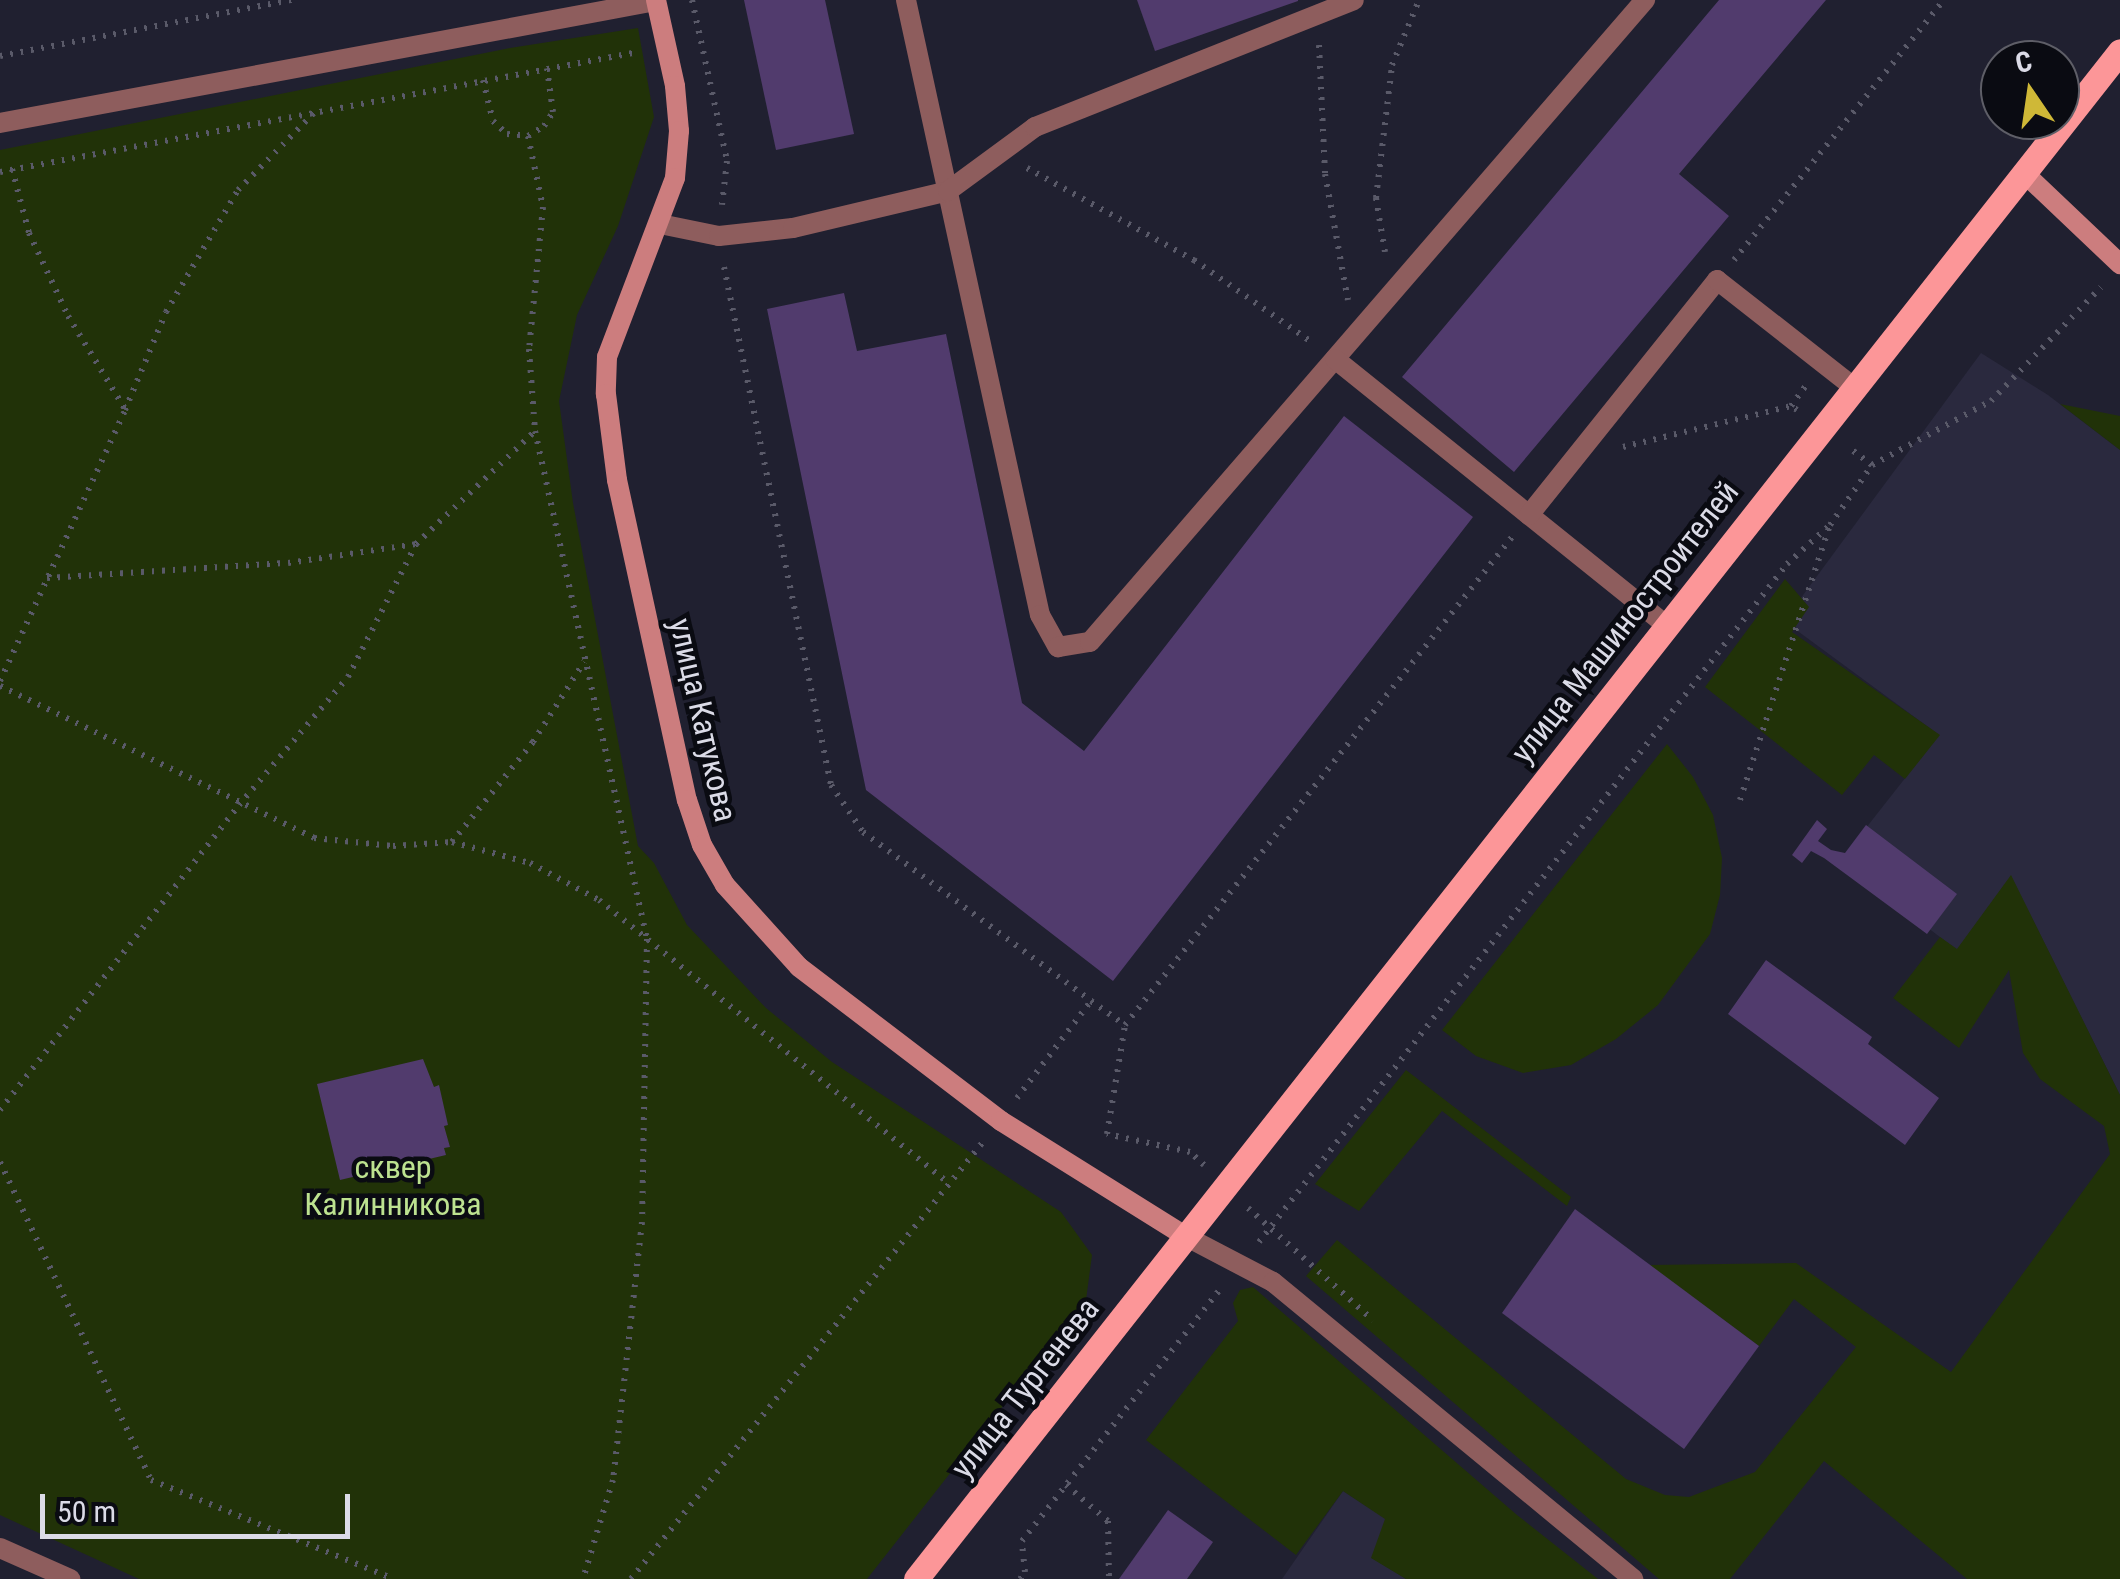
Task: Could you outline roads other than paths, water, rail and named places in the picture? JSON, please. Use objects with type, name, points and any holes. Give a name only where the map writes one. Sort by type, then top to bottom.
[{"type":"main road","name":"улица Машиностроителей","points":[[1185,1236],[2120,50]]},
{"type":"main road","name":"улица Тургенева","points":[[916,1579],[1185,1236]]},
{"type":"street","points":[[0,123],[656,0]]},
{"type":"street","name":"улица Катукова","points":[[656,0],[679,132],[675,178],[607,357],[606,394],[617,480],[687,800],[702,844],[724,885],[798,967],[1001,1121],[1185,1236]]},
{"type":"street","points":[[906,0],[1040,614],[1058,648],[1090,642],[1645,0]]},
{"type":"street","points":[[660,224],[718,236],[793,228],[948,191],[1035,126],[1354,0]]},
{"type":"street","points":[[2023,172],[2114,272]]},
{"type":"street","points":[[1529,515],[1718,280],[1852,386]]},
{"type":"street","points":[[1335,359],[1665,624]]},
{"type":"street","points":[[1185,1236],[1273,1282],[1633,1579]]},
{"type":"street","points":[[0,1548],[70,1579]]},
{"type":"park label","name":"сквер Калинникова","points":[[393,1186]]}]
